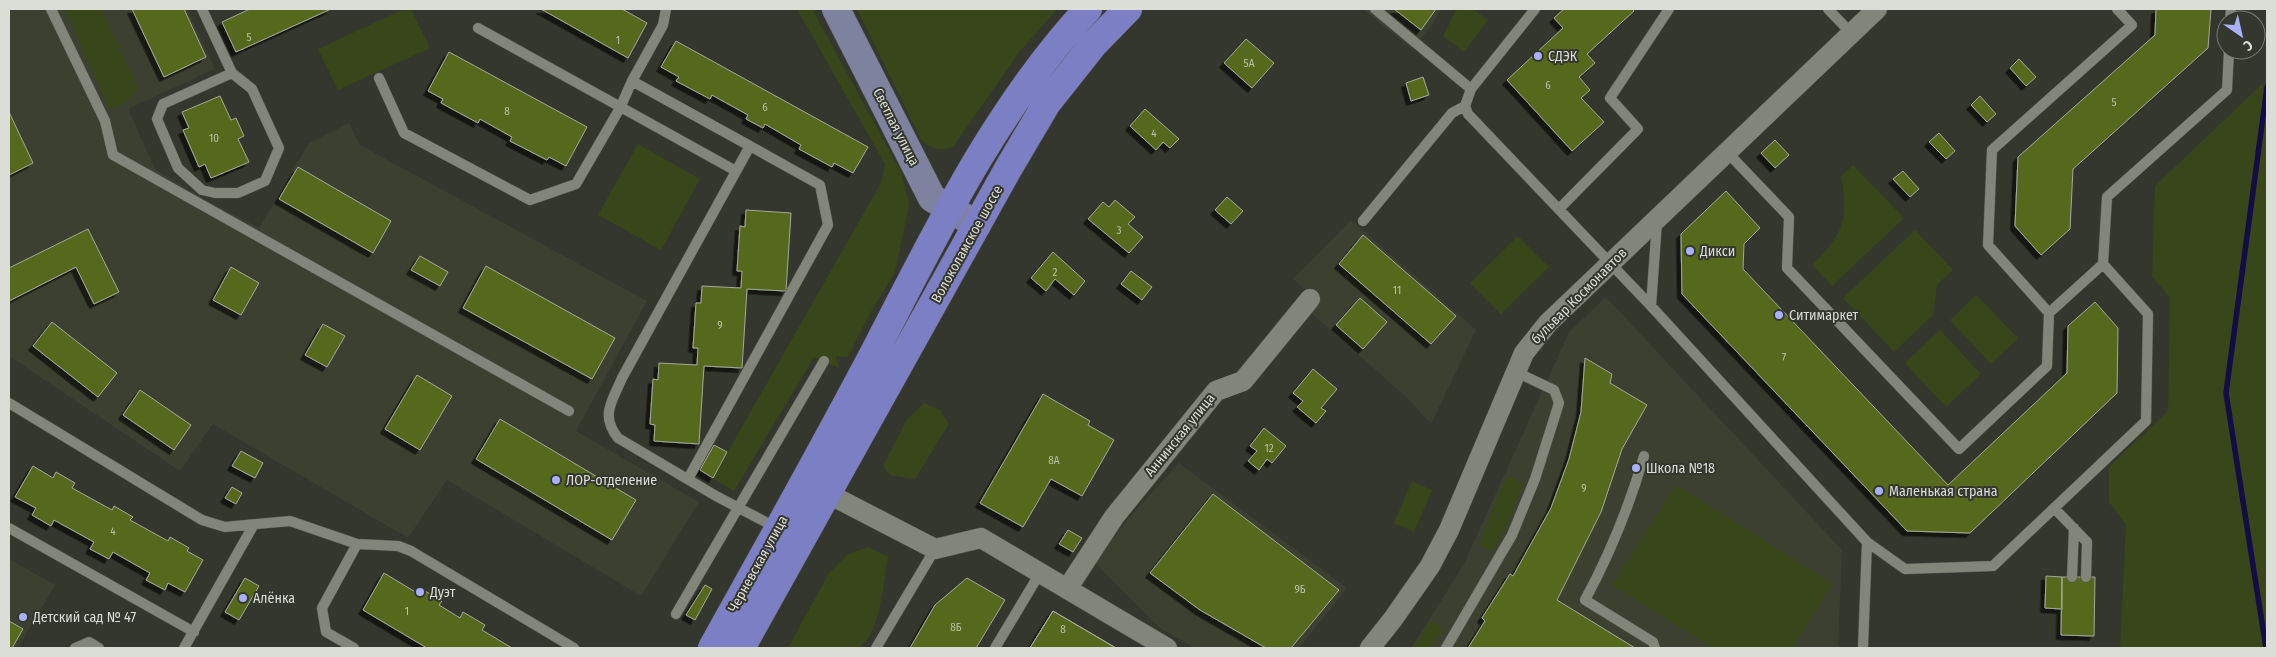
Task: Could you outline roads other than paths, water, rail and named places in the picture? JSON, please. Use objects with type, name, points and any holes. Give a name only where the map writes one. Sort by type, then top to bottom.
[{"type":"main road","points":[[816,487],[948,209],[1024,88],[1088,9]]},
{"type":"main road","name":"Волоколамское шоссе","points":[[816,487],[977,226],[1047,103],[1093,45],[1128,9]]},
{"type":"main road","name":"Черневская улица","points":[[712,648],[777,529],[816,487]]},
{"type":"main road","name":"Черневская улица","points":[[741,648],[816,487]]},
{"type":"street","name":"Светлая улица","points":[[836,9],[932,198],[977,226]]},
{"type":"street","name":"бульвар Космонавтов","points":[[1370,648],[1422,579],[1446,537],[1524,353],[1548,323],[1876,9]]},
{"type":"street","name":"Аннинская улица","points":[[1067,589],[1114,517],[1216,391],[1243,381],[1310,299]]},
{"type":"street","points":[[816,487],[935,549],[981,538],[1167,648]]},
{"type":"lane","points":[[51,9],[105,121],[113,155],[569,411]]},
{"type":"lane","points":[[202,9],[232,73],[252,89],[279,148],[265,182],[238,193],[215,193],[202,190],[178,168],[157,119],[163,104],[232,73]]},
{"type":"lane","points":[[378,78],[404,133],[530,200],[576,184],[620,108],[632,81],[663,25],[666,9]]},
{"type":"lane","points":[[1376,9],[1471,89]]},
{"type":"lane","points":[[1535,9],[1471,89],[1465,106],[1468,114],[1650,306],[1867,542],[1905,569],[1993,566],[2146,421],[2148,314],[2103,264]]},
{"type":"lane","points":[[1559,209],[1638,128],[1610,98],[1669,9]]},
{"type":"lane","points":[[1828,9],[1851,33]]},
{"type":"lane","points":[[1727,152],[1789,216],[1787,268],[1960,449],[2047,366],[2049,313],[1988,245],[1992,150],[2132,25],[2117,9]]},
{"type":"lane","points":[[478,28],[736,171]]},
{"type":"lane","points":[[2049,313],[2103,264],[2107,197],[2226,90],[2228,60]]},
{"type":"lane","points":[[632,81],[820,185],[828,225],[688,479]]},
{"type":"lane","points":[[1363,221],[1452,113],[1465,106]]},
{"type":"lane","points":[[750,146],[622,378],[608,413],[609,427],[618,438],[777,529]]},
{"type":"lane","points":[[1650,306],[1657,219]]},
{"type":"lane","points":[[676,614],[824,361]]},
{"type":"lane","points":[[1446,648],[1512,536],[1535,480],[1559,403],[1554,390],[1516,372]]},
{"type":"lane","points":[[9,403],[202,520],[225,527],[253,526],[290,521],[357,544],[398,546],[411,551],[574,648]]},
{"type":"lane","points":[[1644,456],[1622,526],[1606,562],[1585,600],[1653,642],[1655,648]]},
{"type":"lane","points":[[2054,508],[2087,542],[2086,577]]},
{"type":"lane","points":[[184,648],[253,526]]},
{"type":"lane","points":[[2072,577],[2074,528]]},
{"type":"lane","points":[[10,533],[194,632]]},
{"type":"lane","points":[[1863,648],[1867,542]]},
{"type":"lane","points":[[354,648],[326,632],[322,608],[357,544]]},
{"type":"lane","points":[[876,648],[935,549]]},
{"type":"lane","points":[[995,648],[1040,573]]},
{"type":"lane","points":[[76,648],[89,642],[99,648]]},
{"type":"waterway","points":[[2266,648],[2226,393],[2267,87]]},
{"type":"place","name":"СДЭК","points":[[1538,56]]},
{"type":"place","name":"Дикси","points":[[1690,251]]},
{"type":"place","name":"Ситимаркет","points":[[1779,315]]},
{"type":"place","name":"Школа №18","points":[[1636,468]]},
{"type":"place","name":"ЛОР-отделение","points":[[556,480]]},
{"type":"place","name":"Маленькая страна","points":[[1879,491]]},
{"type":"place","name":"Дуэт","points":[[420,592]]},
{"type":"place","name":"Алёнка","points":[[243,598]]},
{"type":"place","name":"Детский сад № 47","points":[[23,617]]}]
